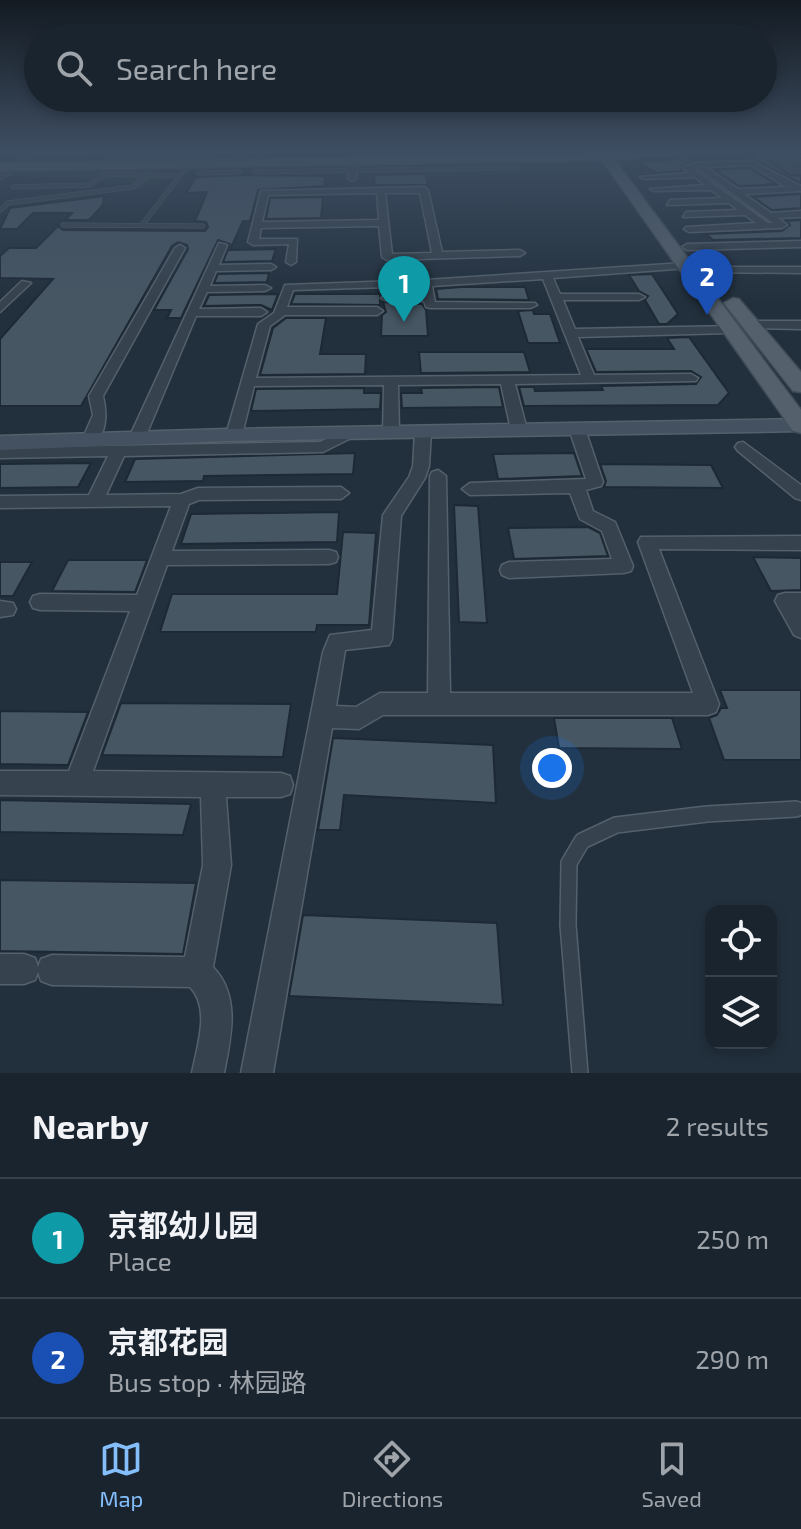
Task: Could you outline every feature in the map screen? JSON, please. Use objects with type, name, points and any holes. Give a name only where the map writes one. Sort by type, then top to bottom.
[{"type":"main road","points":[[638,202],[801,425]]},
{"type":"main road","points":[[652,202],[688,238],[705,270],[801,386]]},
{"type":"street","points":[[262,202],[253,242],[294,241],[291,262]]},
{"type":"street","points":[[382,202],[387,257],[520,253]]},
{"type":"street","points":[[427,202],[438,255]]},
{"type":"street","points":[[670,203],[678,202]]},
{"type":"street","points":[[742,202],[768,221],[785,227]]},
{"type":"street","points":[[686,215],[750,208],[765,203]]},
{"type":"street","points":[[688,238],[801,214]]},
{"type":"street","points":[[257,225],[384,223]]},
{"type":"street","points":[[688,238],[801,244]]},
{"type":"street","points":[[90,440],[100,415],[96,396],[180,248]]},
{"type":"street","points":[[248,248],[268,278]]},
{"type":"street","points":[[234,435],[264,324],[280,311],[289,287],[426,283],[684,266]]},
{"type":"street","points":[[705,270],[801,270]]},
{"type":"street","points":[[137,438],[212,272]]},
{"type":"street","points":[[212,272],[268,278]]},
{"type":"street","points":[[212,272],[268,278]]},
{"type":"street","points":[[212,272],[268,278]]},
{"type":"street","points":[[547,276],[589,379]]},
{"type":"street","points":[[0,309],[26,283]]},
{"type":"street","points":[[426,283],[430,305],[531,305]]},
{"type":"street","points":[[556,297],[639,297]]},
{"type":"street","points":[[387,298],[427,298]]},
{"type":"street","points":[[280,311],[377,311]]},
{"type":"street","points":[[751,325],[801,325]]},
{"type":"street","points":[[569,327],[728,326]]},
{"type":"street","points":[[248,382],[691,378]]},
{"type":"street","points":[[507,379],[519,430]]},
{"type":"street","points":[[391,381],[391,432]]},
{"type":"street","points":[[0,443],[234,435],[801,425]]},
{"type":"street","points":[[470,489],[576,487],[595,482],[577,429]]},
{"type":"street","points":[[257,1073],[337,641],[382,639],[392,515],[417,478],[421,466],[423,432]]},
{"type":"street","points":[[0,453],[323,447],[350,433]]},
{"type":"street","points":[[743,447],[801,494]]},
{"type":"street","points":[[95,500],[119,450]]},
{"type":"street","points":[[438,476],[439,704]]},
{"type":"street","points":[[509,570],[624,566],[609,527],[586,515],[576,487]]},
{"type":"street","points":[[0,502],[182,500],[198,494],[341,493]]},
{"type":"street","points":[[76,784],[182,500]]},
{"type":"street","points":[[322,716],[359,718],[380,704],[708,704],[647,542],[801,543]]},
{"type":"street","points":[[161,558],[329,557]]},
{"type":"street","points":[[801,601],[785,601],[801,629]]},
{"type":"street","points":[[40,602],[144,603]]},
{"type":"street","points":[[0,783],[281,785]]},
{"type":"street","points":[[197,972],[217,865],[213,785]]},
{"type":"street","points":[[25,969],[197,972],[213,989],[215,1001],[217,1024],[208,1073]]},
{"type":"lane","points":[[142,225],[159,202]]},
{"type":"lane","points":[[63,225],[203,226]]},
{"type":"lane","points":[[580,1073],[568,925],[569,863],[582,841],[616,825],[707,814],[801,809]]},
{"type":"building","points":[[56,202],[103,202],[89,220],[65,220],[72,213],[33,213],[17,229],[0,229],[10,208]]},
{"type":"building","points":[[203,202],[255,202],[250,221],[243,221],[230,250],[276,249],[272,261],[223,262],[230,244],[218,240],[181,318],[167,318],[171,310],[154,310],[188,249],[187,245],[178,242],[172,246],[81,406],[0,406],[0,339],[53,279],[0,278],[0,256],[9,248],[36,248],[58,226],[63,230],[205,231],[208,227],[206,222],[195,221]]},
{"type":"building","points":[[269,202],[323,202],[321,218],[266,219]]},
{"type":"building","points":[[760,202],[801,202],[801,208],[772,210]]},
{"type":"building","points":[[801,220],[801,238],[713,240],[706,234],[782,231],[790,225],[786,221]]},
{"type":"building","points":[[269,273],[267,282],[214,283],[218,274]]},
{"type":"building","points":[[652,274],[678,314],[667,324],[659,324],[645,300],[648,296],[639,291],[629,275]]},
{"type":"building","points":[[525,287],[529,300],[438,299],[436,289]]},
{"type":"building","points":[[278,294],[272,310],[261,305],[204,306],[209,295]]},
{"type":"building","points":[[295,294],[380,294],[380,305],[291,304]]},
{"type":"building","points":[[383,302],[422,304],[426,310],[428,336],[381,336],[382,315],[386,312]]},
{"type":"building","points":[[533,310],[534,314],[550,314],[560,343],[528,343],[518,311]]},
{"type":"building","points":[[286,318],[326,318],[320,354],[366,354],[365,374],[260,375],[273,328]]},
{"type":"building","points":[[689,337],[729,393],[718,405],[524,406],[519,387],[534,387],[535,391],[603,390],[601,386],[696,384],[701,377],[691,371],[596,372],[586,349],[674,349],[667,338]]},
{"type":"building","points":[[419,352],[524,352],[530,372],[421,373]]},
{"type":"building","points":[[499,387],[503,407],[402,408],[401,393],[422,393],[421,388]]},
{"type":"building","points":[[364,388],[364,393],[381,393],[380,409],[251,411],[256,389]]},
{"type":"building","points":[[355,453],[353,474],[204,476],[203,481],[125,482],[135,459]]},
{"type":"building","points":[[574,453],[582,476],[498,479],[493,454]]},
{"type":"building","points":[[91,463],[78,487],[0,488],[0,464]]},
{"type":"building","points":[[600,464],[711,465],[723,488],[604,487],[606,481]]},
{"type":"building","points":[[454,505],[478,506],[487,623],[459,622]]},
{"type":"building","points":[[339,512],[337,542],[181,544],[191,514]]},
{"type":"building","points":[[588,527],[600,533],[608,556],[514,559],[508,528]]},
{"type":"building","points":[[343,532],[376,533],[369,625],[317,625],[316,632],[160,632],[172,594],[337,594]]},
{"type":"building","points":[[753,557],[801,558],[801,590],[771,591]]},
{"type":"building","points":[[68,560],[147,560],[135,592],[52,591]]},
{"type":"building","points":[[0,562],[32,562],[13,596],[0,596]]},
{"type":"building","points":[[720,690],[801,690],[801,760],[724,760],[709,718],[717,715],[721,708],[727,708]]},
{"type":"building","points":[[121,703],[291,704],[283,757],[102,755]]},
{"type":"building","points":[[0,711],[88,712],[68,765],[0,764]]},
{"type":"building","points":[[554,718],[672,718],[682,749],[559,748]]},
{"type":"building","points":[[333,738],[493,745],[496,803],[344,795],[340,830],[318,830]]},
{"type":"building","points":[[0,800],[191,804],[183,835],[0,832]]},
{"type":"building","points":[[0,880],[196,883],[183,954],[0,951]]},
{"type":"building","points":[[303,915],[497,923],[503,1005],[289,996]]},
{"type":"place","name":"京都花园","points":[[707,315]]},
{"type":"place","name":"京都幼儿园","points":[[404,322]]}]
